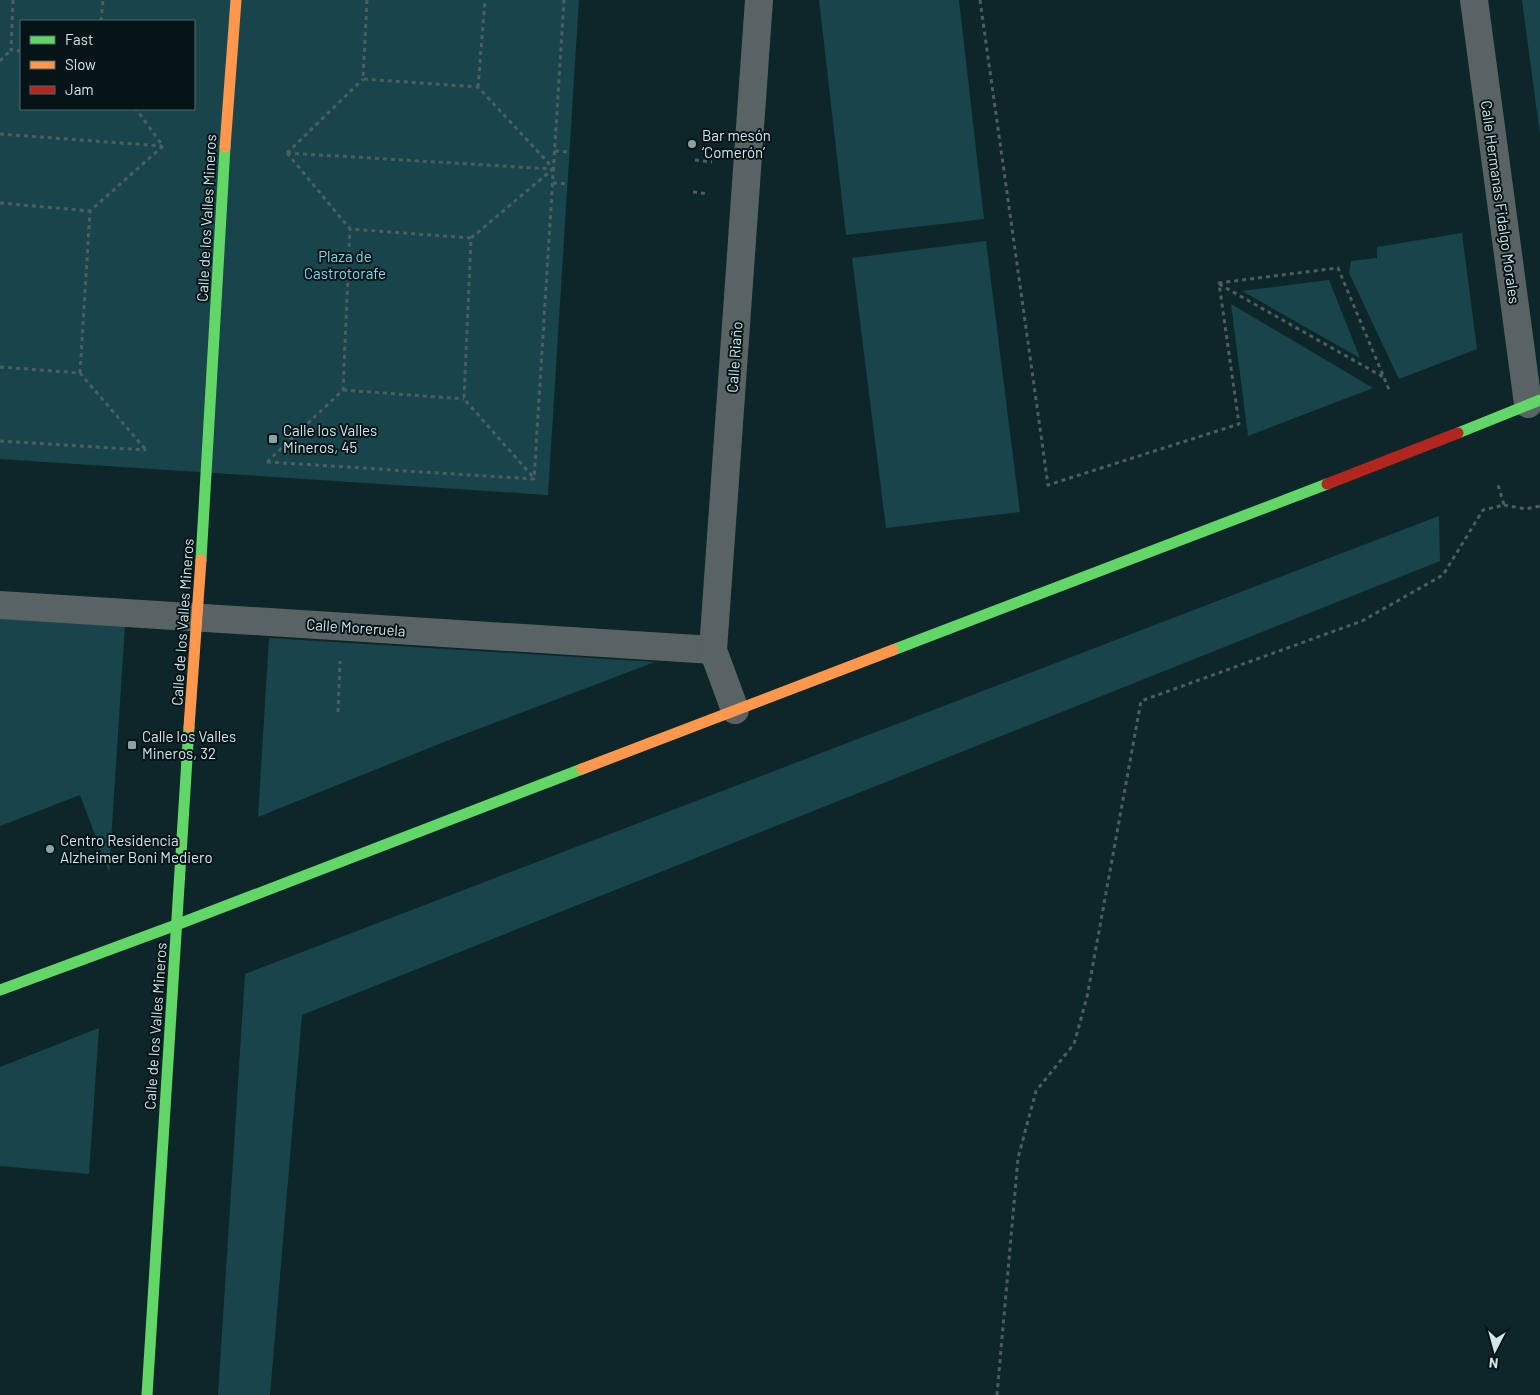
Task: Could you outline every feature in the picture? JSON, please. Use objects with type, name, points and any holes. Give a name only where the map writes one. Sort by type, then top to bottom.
[{"type":"main road","name":"Calle de los Valles Mineros","points":[[147,1395],[236,0]]},
{"type":"main road","points":[[0,990],[176,925],[1534,402]]},
{"type":"street","name":"Calle Riaño","points":[[736,710],[713,650],[759,0]]},
{"type":"street","name":"Calle Hermanas Fidalgo Morales","points":[[1474,0],[1534,402]]},
{"type":"street","name":"Calle Moreruela","points":[[0,605],[713,650]]},
{"type":"path","points":[[0,61],[11,50],[14,0]]},
{"type":"path","points":[[101,20],[103,0]]},
{"type":"path","points":[[287,153],[363,79],[367,0]]},
{"type":"path","points":[[478,87],[485,0]]},
{"type":"path","points":[[534,479],[564,0]]},
{"type":"path","points":[[980,0],[1048,485],[1239,424],[1219,283]]},
{"type":"path","points":[[11,50],[20,51]]},
{"type":"path","points":[[363,79],[478,87],[554,169]]},
{"type":"path","points":[[137,110],[163,146]]},
{"type":"path","points":[[0,134],[163,146]]},
{"type":"path","points":[[0,441],[146,450],[80,373],[90,211],[163,146]]},
{"type":"path","points":[[555,151],[569,152]]},
{"type":"path","points":[[287,153],[554,169]]},
{"type":"path","points":[[287,153],[350,229],[343,390],[267,462],[534,479]]},
{"type":"path","points":[[350,229],[471,238],[554,169]]},
{"type":"path","points":[[553,182],[568,184]]},
{"type":"path","points":[[0,203],[90,211]]},
{"type":"path","points":[[471,238],[464,398],[534,479]]},
{"type":"path","points":[[1219,283],[1338,268],[1390,392]]},
{"type":"path","points":[[1219,283],[1385,378]]},
{"type":"path","points":[[0,367],[80,373]]},
{"type":"path","points":[[343,390],[464,398]]},
{"type":"path","points":[[1498,485],[1504,505]]},
{"type":"path","points":[[997,1395],[1018,1158],[1036,1091],[1074,1044],[1087,997],[1141,701],[1362,621],[1442,575],[1483,510],[1504,505],[1526,509],[1540,506]]},
{"type":"path","points":[[338,712],[342,626]]},
{"type":"green space","name":"Plaza de Castrotorafe","points":[[0,0],[579,0],[548,495],[0,459]]},
{"type":"green space","points":[[819,0],[959,0],[984,219],[846,235]]},
{"type":"green space","points":[[1522,0],[1540,0],[1540,135]]},
{"type":"green space","points":[[1462,233],[1477,349],[1399,379],[1349,273],[1351,261],[1377,258],[1377,247]]},
{"type":"green space","points":[[986,241],[1020,512],[886,528],[852,258]]},
{"type":"green space","points":[[1329,280],[1360,358],[1242,291]]},
{"type":"green space","points":[[1231,304],[1373,388],[1248,436]]},
{"type":"green space","points":[[1439,516],[1440,561],[302,1015],[270,1395],[218,1395],[245,974]]},
{"type":"green space","points":[[0,617],[125,625],[109,872],[80,795],[0,826]]},
{"type":"green space","points":[[269,638],[655,662],[449,740],[258,817]]},
{"type":"green space","points":[[99,1028],[89,1174],[0,1166],[0,1067]]},
{"type":"traffic: fast","points":[[201,560],[225,147]]},
{"type":"traffic: fast","points":[[1458,433],[1540,400]]},
{"type":"traffic: fast","points":[[893,650],[1327,484]]},
{"type":"traffic: fast","points":[[147,1395],[189,727]]},
{"type":"traffic: fast","points":[[0,990],[176,925],[582,769]]},
{"type":"traffic: slow","points":[[225,147],[236,0]]},
{"type":"traffic: slow","points":[[189,727],[201,560]]},
{"type":"traffic: slow","points":[[582,769],[893,650]]},
{"type":"traffic: jam","points":[[1327,484],[1458,433]]},
{"type":"place","name":"Bar mesón ‘Comerón’","points":[[692,144]]},
{"type":"place","name":"Calle los Valles Mineros, 45","points":[[273,439]]},
{"type":"place","name":"Calle los Valles Mineros, 32","points":[[132,745]]},
{"type":"place","name":"Centro Residencia Alzheimer Boni Mediero","points":[[50,849]]}]
